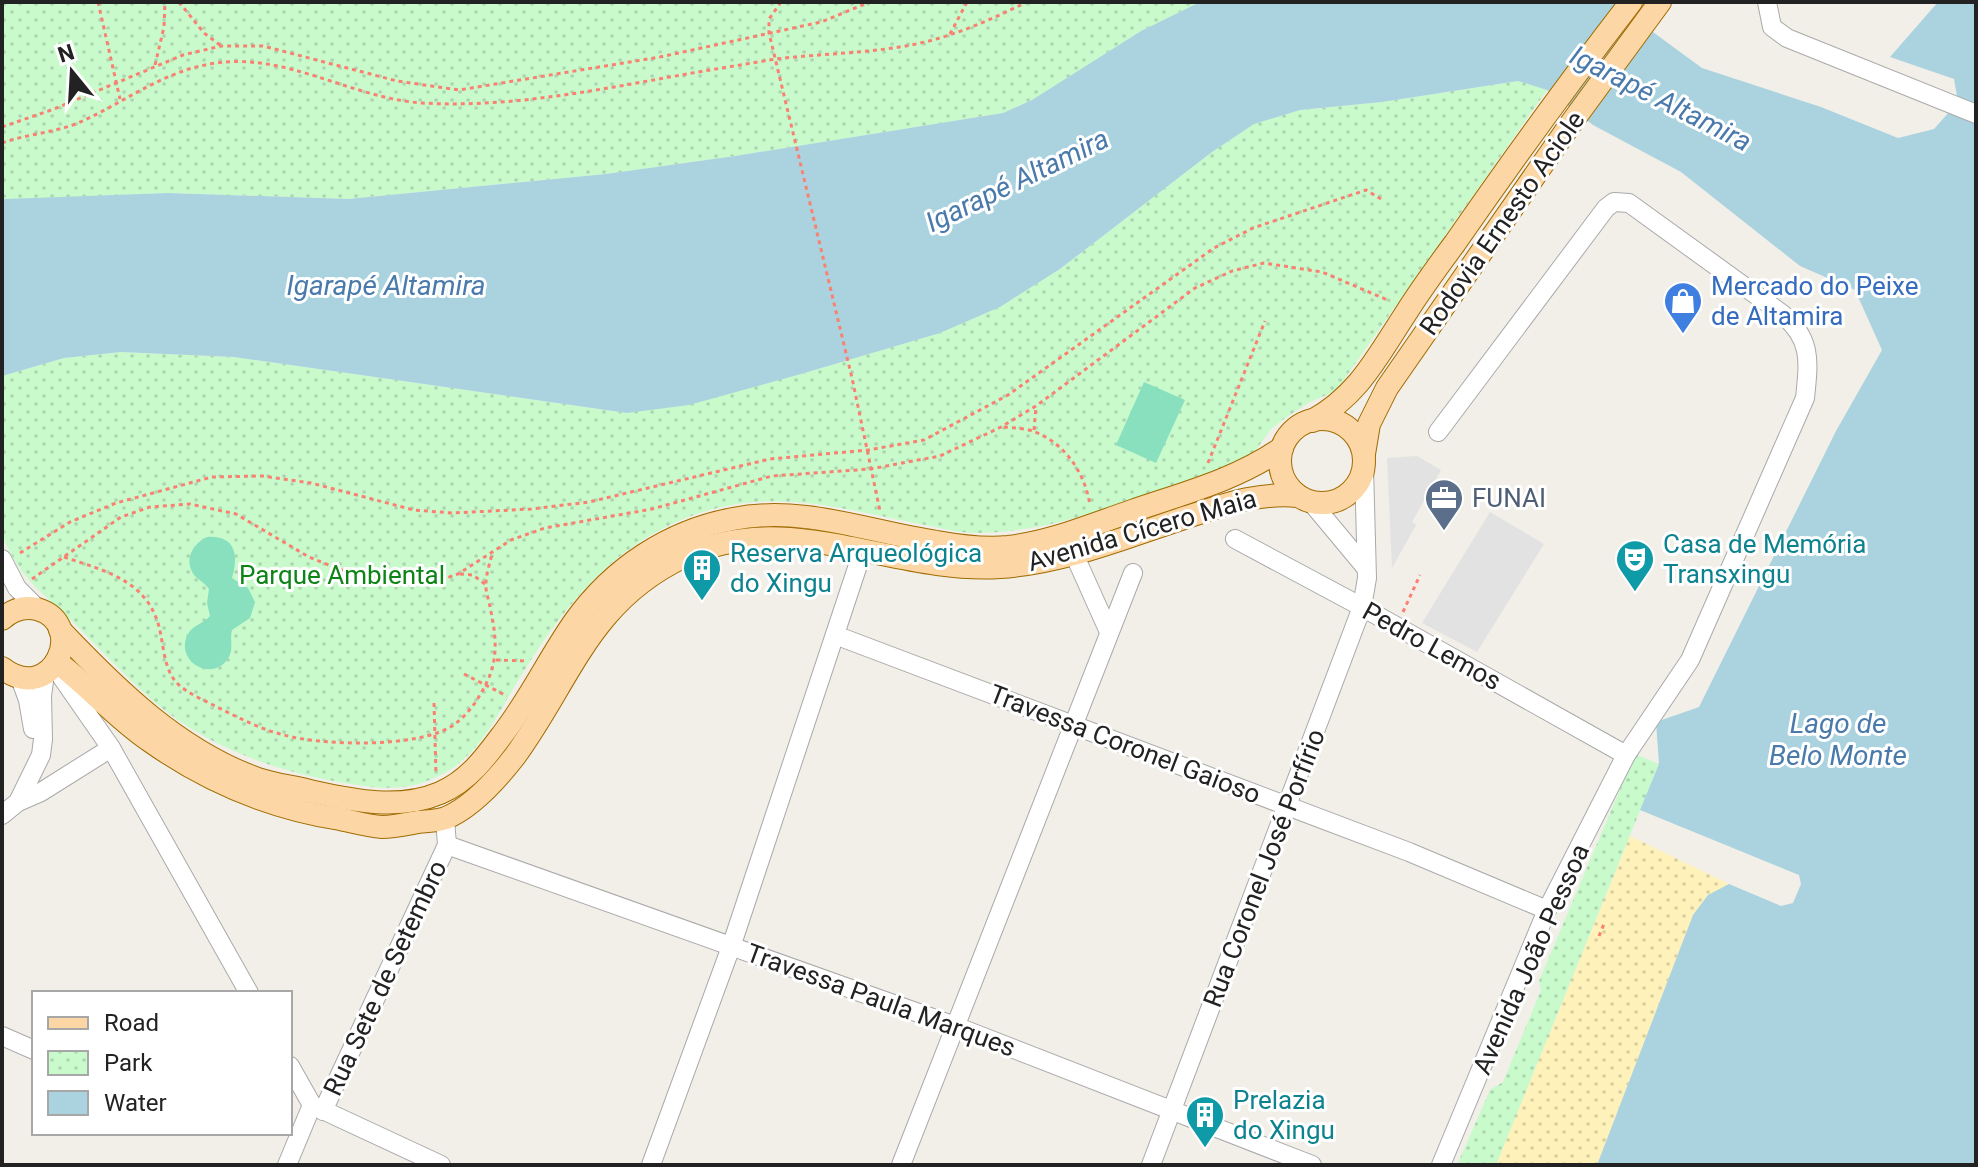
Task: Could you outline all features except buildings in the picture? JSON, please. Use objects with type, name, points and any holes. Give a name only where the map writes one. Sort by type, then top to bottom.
[{"type":"main road","name":"Rodovia Ernesto Aciole","points":[[1312,421],[1350,395],[1368,373],[1408,309],[1549,107],[1631,2]]},
{"type":"main road","name":"Rodovia Ernesto Aciole","points":[[1364,461],[1369,424],[1387,388],[1572,122],[1656,8]]},
{"type":"main road","points":[[1325,419],[1351,430],[1359,441],[1364,461],[1359,481],[1351,492],[1325,503],[1305,499],[1282,475],[1280,461],[1282,448],[1289,436],[1299,427],[1325,419]]},
{"type":"main road","name":"Avenida Cícero Maia","points":[[39,610],[52,618],[60,630],[161,726],[203,754],[259,779],[385,804],[438,794],[456,785],[480,764],[523,704],[577,618],[604,587],[651,549],[687,532],[735,518],[783,514],[829,519],[935,542],[1007,547],[1063,535],[1197,490],[1260,464],[1282,448]]},
{"type":"main road","name":"Avenida Cícero Maia","points":[[52,667],[192,770],[248,797],[321,816],[385,827],[445,819],[492,783],[515,755],[585,641],[621,599],[681,558],[736,539],[787,537],[937,565],[1030,564],[1074,554],[1243,499],[1280,494],[1305,499]]},
{"type":"main road","points":[[2,619],[17,609],[39,610]]},
{"type":"main road","points":[[7,671],[37,677],[52,667],[62,647],[60,630]]},
{"type":"street","points":[[1767,2],[1772,27],[1787,38],[1976,114]]},
{"type":"street","name":"Avenida João Pessoa","points":[[1438,432],[1606,208],[1614,202],[1629,203],[1798,327],[1804,342],[1808,367],[1805,398],[1690,660],[1626,755],[1547,910],[1441,1165]]},
{"type":"street","name":"Rua Coronel José Porfírio","points":[[1151,1165],[1362,607],[1366,568],[1364,461]]},
{"type":"street","points":[[1305,499],[1366,568]]},
{"type":"street","name":"Pedro Lemos","points":[[1235,539],[1626,755]]},
{"type":"street","points":[[651,1165],[732,944],[863,550]]},
{"type":"street","points":[[1074,554],[1109,632]]},
{"type":"street","points":[[3,561],[17,588],[39,610]]},
{"type":"street","points":[[901,1165],[1133,573]]},
{"type":"street","name":"Travessa Coronel Gaioso","points":[[835,635],[1287,805],[1547,910]]},
{"type":"street","points":[[10,801],[38,762],[43,739],[42,696],[52,667]]},
{"type":"street","points":[[52,667],[111,748],[248,991]]},
{"type":"street","points":[[2,815],[22,776],[34,738],[33,718],[7,671]]},
{"type":"street","points":[[43,739],[68,775]]},
{"type":"street","points":[[10,801],[41,792],[111,748]]},
{"type":"street","points":[[445,819],[447,845]]},
{"type":"street","name":"Travessa Paula Marques","points":[[447,845],[955,1026],[1312,1165]]},
{"type":"street","name":"Rua Sete de Setembro","points":[[287,1165],[447,845]]},
{"type":"street","points":[[2,1036],[32,1049]]},
{"type":"street","points":[[292,1069],[317,1108],[441,1165]]},
{"type":"path","points":[[98,2],[120,99]]},
{"type":"path","points":[[154,67],[160,52],[165,2]]},
{"type":"path","points":[[179,2],[204,33],[221,46]]},
{"type":"path","points":[[781,2],[769,19],[769,33],[852,378],[885,530]]},
{"type":"path","points":[[2,127],[183,55],[221,46],[263,46],[397,81],[459,90],[645,60],[821,22],[870,2]]},
{"type":"path","points":[[949,36],[967,2]]},
{"type":"path","points":[[2,143],[79,123],[120,99],[189,68],[243,61],[300,70],[354,91],[417,103],[470,105],[562,94],[776,59],[903,46],[949,36],[1027,2]]},
{"type":"path","points":[[3,561],[70,522],[116,503],[212,477],[262,476],[311,483],[414,510],[467,512],[531,509],[589,502],[770,459],[868,450],[924,440],[1008,395],[1214,248],[1253,228],[1366,190],[1381,199]]},
{"type":"path","points":[[17,588],[121,517],[150,507],[190,504],[236,514],[309,557],[354,575],[403,585],[432,583],[458,574],[511,540],[545,528],[652,509],[772,476],[870,469],[940,456],[1001,427],[1036,406],[1195,288],[1232,271],[1264,263],[1322,272],[1408,309]]},
{"type":"path","points":[[1197,490],[1265,321]]},
{"type":"path","points":[[1034,431],[1036,406]]},
{"type":"path","points":[[1001,427],[1034,431],[1058,445],[1084,480],[1092,525]]},
{"type":"path","points":[[64,557],[114,574],[138,590],[150,603],[159,621],[166,662],[175,681],[188,692],[252,725],[287,736],[337,743],[379,742],[434,735],[466,715],[486,685],[496,660],[496,633],[485,584],[492,553]]},
{"type":"path","points":[[458,574],[473,575],[485,584]]},
{"type":"path","points":[[1396,626],[1420,575]]},
{"type":"path","points":[[496,660],[550,662]]},
{"type":"path","points":[[464,674],[523,704]]},
{"type":"path","points":[[434,703],[438,794]]},
{"type":"path","points":[[1599,936],[1604,924]]},
{"type":"sand","points":[[1630,836],[1729,884],[1708,895],[1693,915],[1597,1165],[1496,1165]]},
{"type":"green space","points":[[2,2],[1200,2],[1141,31],[1032,100],[1003,113],[606,174],[348,199],[168,193],[2,200]]},
{"type":"green space","name":"Parque Ambiental","points":[[1518,81],[1547,90],[1336,391],[1288,416],[1271,429],[1256,450],[1235,464],[1107,509],[1008,531],[962,532],[839,508],[786,502],[731,505],[703,512],[642,540],[593,580],[552,629],[478,745],[446,772],[420,783],[384,788],[318,778],[266,764],[195,731],[152,700],[35,586],[18,566],[4,539],[2,376],[64,358],[121,352],[234,357],[627,413],[801,374],[940,333],[1000,307],[1060,269],[1253,124],[1300,110],[1382,102]]},
{"type":"green space","points":[[1144,382],[1185,400],[1156,463],[1116,445]]},
{"type":"green space","points":[[207,537],[217,537],[230,543],[235,555],[232,578],[248,588],[255,602],[250,618],[232,630],[231,652],[227,660],[212,669],[196,666],[186,653],[185,645],[189,632],[210,616],[207,603],[209,589],[195,576],[190,565],[193,548]]},
{"type":"green space","points":[[1635,754],[1659,764],[1496,1165],[1457,1165],[1490,1090],[1503,1082],[1541,990],[1539,981]]},
{"type":"shaded area","points":[[1417,456],[1441,470],[1412,522],[1416,525],[1392,568],[1387,458]]},
{"type":"shaded area","points":[[1490,512],[1544,544],[1477,652],[1422,623]]},
{"type":"water","points":[[1200,2],[1612,2],[1702,68],[1821,107],[1898,138],[1934,129],[1958,102],[1954,79],[1890,57],[1938,2],[1976,2],[1976,1165],[1597,1165],[1693,915],[1708,895],[1729,884],[1781,906],[1793,903],[1801,884],[1799,875],[1640,810],[1659,764],[1656,722],[1699,707],[1836,431],[1882,350],[1855,290],[1800,266],[1681,172],[1593,125],[1547,90],[1518,81],[1382,102],[1300,110],[1254,124],[1212,152],[1060,269],[1000,307],[940,333],[689,405],[627,413],[234,357],[121,352],[64,358],[2,376],[2,200],[5,199],[168,193],[348,199],[606,174],[1003,113],[1032,100],[1141,31]]},
{"type":"place","name":"Mercado do Peixe de Altamira","points":[[1683,335]]},
{"type":"place","name":"FUNAI","points":[[1444,532]]},
{"type":"place","name":"Casa de Memória Transxingu","points":[[1635,593]]},
{"type":"place","name":"Reserva Arqueológica do Xingu","points":[[702,602]]},
{"type":"place","name":"Prelazia do Xingu","points":[[1205,1149]]},
{"type":"water label","name":"Igarapé Altamira","points":[[1661,98]]},
{"type":"water label","name":"Igarapé Altamira","points":[[1017,180]]},
{"type":"water label","name":"Igarapé Altamira","points":[[386,285]]},
{"type":"water label","name":"Lago de Belo Monte","points":[[1838,739]]}]
